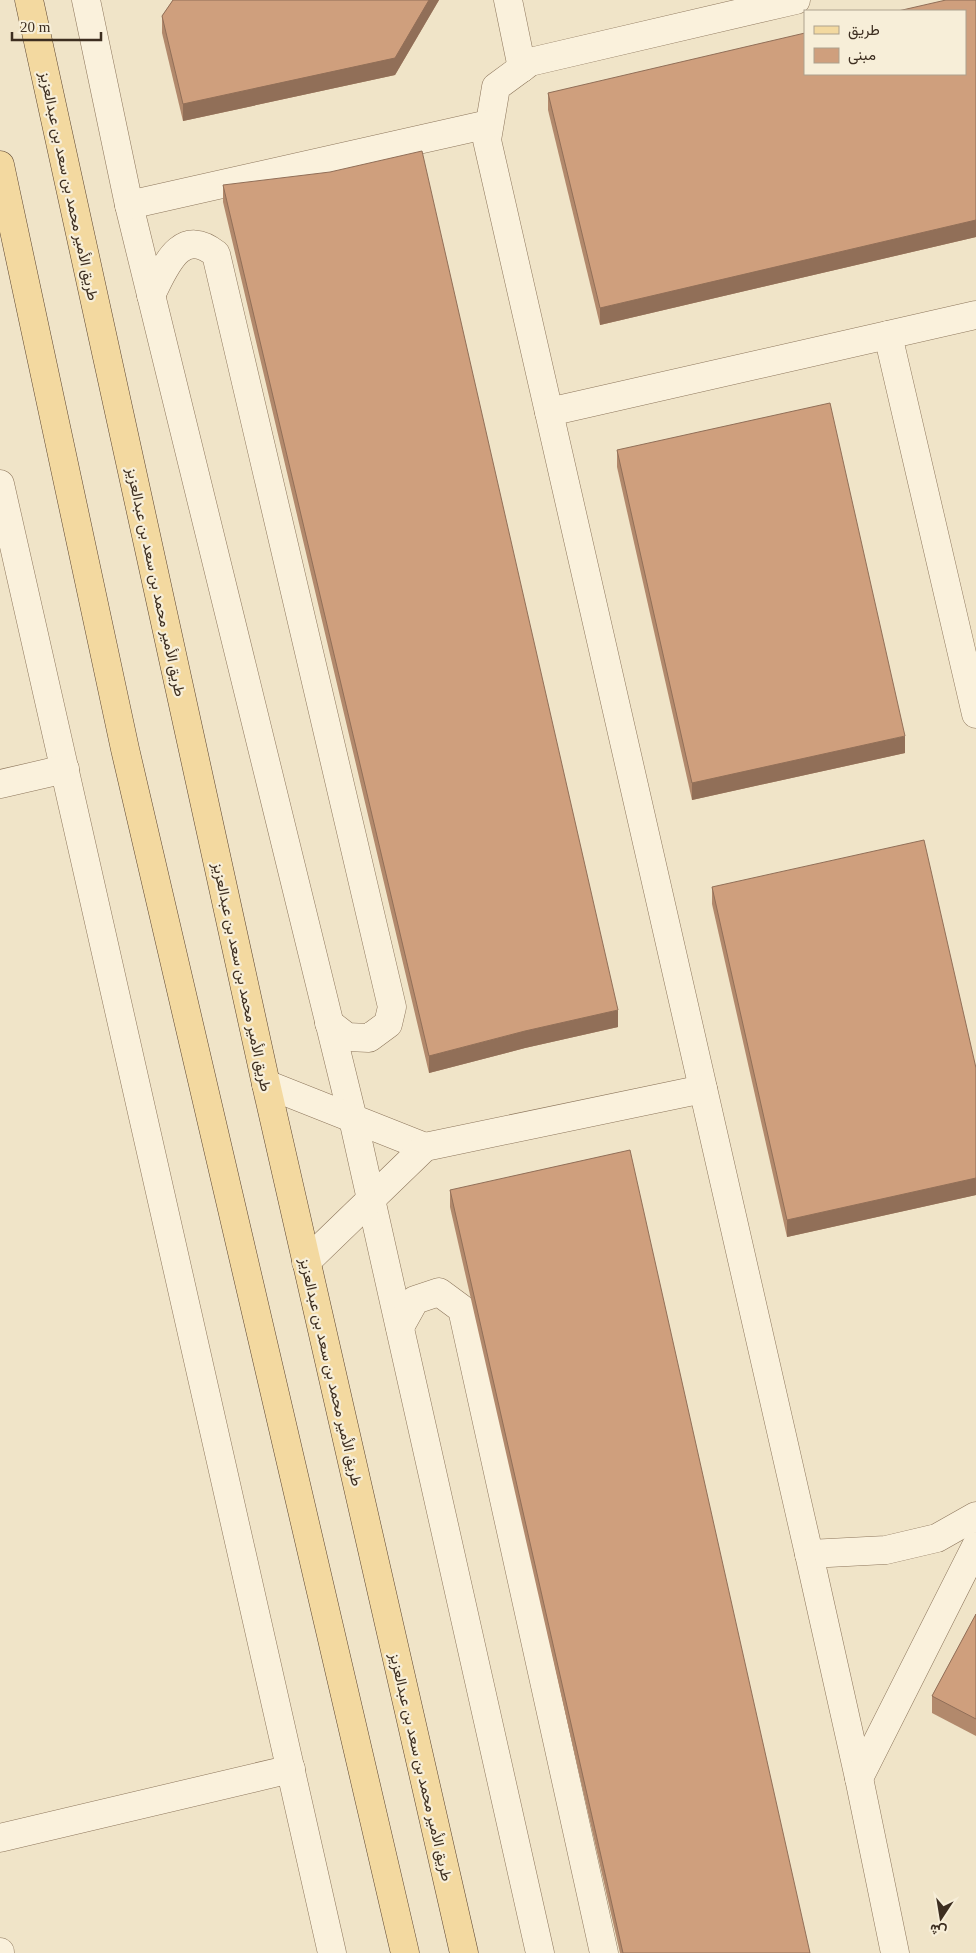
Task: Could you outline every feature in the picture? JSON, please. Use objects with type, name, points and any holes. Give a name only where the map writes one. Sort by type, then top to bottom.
[{"type":"main road","name":"طريق الأمير محمد بن سعد بن عبدالعزيز","points":[[29,0],[266,1084],[464,1953]]},
{"type":"main road","points":[[0,165],[125,749],[405,1953]]},
{"type":"street","points":[[86,0],[129,205],[330,1023],[540,1953]]},
{"type":"street","points":[[508,0],[522,68]]},
{"type":"street","points":[[796,0],[530,62],[496,87],[487,140],[809,1554],[859,1778],[895,1953]]},
{"type":"street","points":[[129,205],[489,124]]},
{"type":"street","points":[[151,294],[171,256],[187,245],[207,246],[216,254],[392,1007],[388,1024],[369,1038],[347,1037],[330,1023]]},
{"type":"street","points":[[549,412],[976,315]]},
{"type":"street","points":[[888,335],[976,714]]},
{"type":"street","points":[[0,484],[332,1953]]},
{"type":"street","points":[[0,784],[65,769]]},
{"type":"street","points":[[266,1084],[425,1147]]},
{"type":"street","points":[[306,1262],[425,1147],[703,1089]]},
{"type":"street","points":[[400,1327],[415,1300],[439,1292],[462,1309],[604,1953]]},
{"type":"street","points":[[809,1554],[886,1550],[937,1538],[976,1516]]},
{"type":"street","points":[[859,1778],[976,1546]]},
{"type":"street","points":[[0,1838],[291,1769]]},
{"type":"building","points":[[173,0],[429,0],[395,58],[183,104],[162,16]]},
{"type":"building","points":[[946,0],[976,0],[976,220],[600,308],[548,93],[804,33],[804,75],[966,75],[966,10],[902,10]]},
{"type":"building","points":[[422,151],[618,1010],[525,1031],[429,1056],[223,185],[330,172]]},
{"type":"building","points":[[830,403],[905,736],[692,783],[617,450]]},
{"type":"building","points":[[924,840],[976,1068],[976,1178],[787,1220],[712,887]]},
{"type":"building","points":[[630,1150],[810,1953],[623,1953],[450,1190]]},
{"type":"building","points":[[976,1614],[976,1719],[932,1696]]}]
